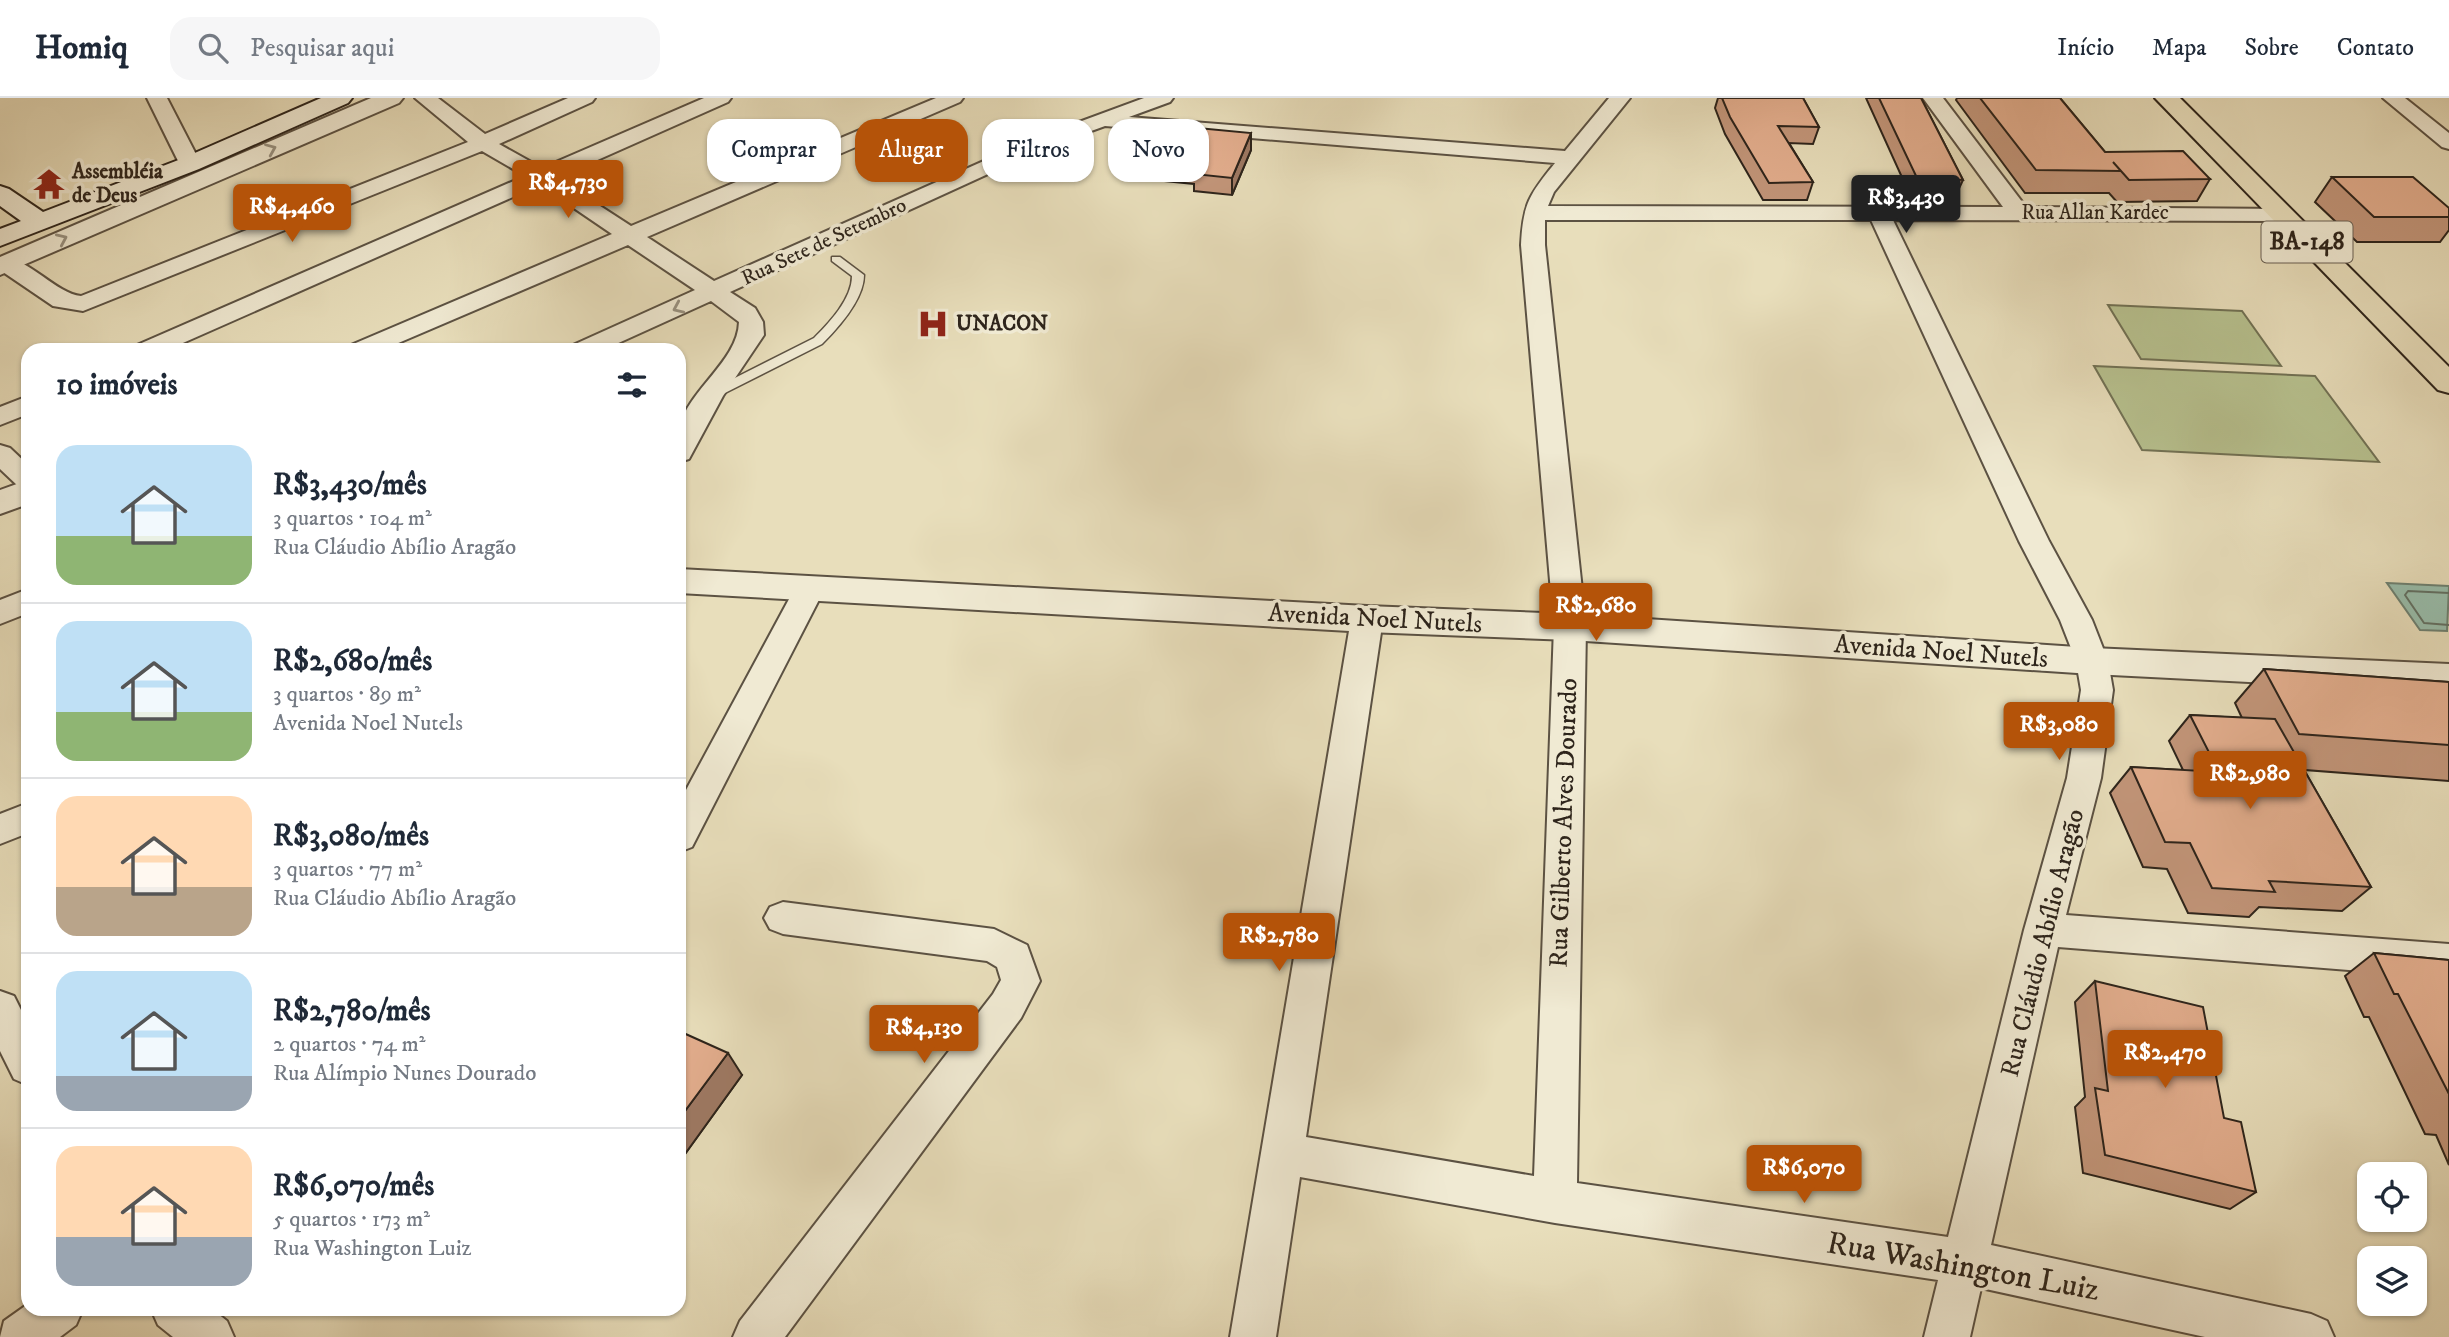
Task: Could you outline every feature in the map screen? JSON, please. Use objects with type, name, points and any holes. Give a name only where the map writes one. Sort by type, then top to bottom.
[{"type":"main road","name":"BA-148","points":[[2167,98],[2449,384]]},
{"type":"street","points":[[157,98],[190,164]]},
{"type":"street","points":[[2,234],[41,223],[190,164],[340,98]]},
{"type":"street","points":[[4,265],[391,98]]},
{"type":"street","points":[[425,98],[483,143],[540,176],[746,313],[751,322],[751,335],[710,395],[686,440]]},
{"type":"street","points":[[4,265],[62,301],[83,304],[483,143],[585,98]]},
{"type":"street","points":[[162,343],[721,98]]},
{"type":"street","points":[[376,343],[953,98]]},
{"type":"street","name":"Rua Gilberto Alves Dourado","points":[[1555,1201],[1570,627],[1533,245],[1534,213],[1544,191],[1620,98]]},
{"type":"street","points":[[1933,98],[2018,212]]},
{"type":"street","points":[[2393,98],[2449,143]]},
{"type":"street","name":"Rua Sete de Setembro","points":[[1115,119],[1154,102]]},
{"type":"street","name":"Rua Sete de Setembro","points":[[811,271],[1064,153],[1108,122]]},
{"type":"street","name":"Rua Sete de Setembro","points":[[598,343],[1040,143],[1108,122]]},
{"type":"street","points":[[1209,130],[1570,158]]},
{"type":"street","points":[[0,194],[41,223]]},
{"type":"street","name":"Rua Allan Kardec","points":[[1534,213],[2279,214]]},
{"type":"street","name":"Rua Cláudio Abílio Aragão","points":[[1879,214],[2034,541],[2076,620],[2092,662],[2097,691],[2084,778],[2043,930],[1947,1337]]},
{"type":"street","name":"Rua Sete de Setembro","points":[[712,317],[761,294]]},
{"type":"street","points":[[686,407],[710,395]]},
{"type":"street","points":[[0,417],[21,407]]},
{"type":"street","points":[[0,454],[21,474]]},
{"type":"street","points":[[0,503],[21,494]]},
{"type":"street","name":"Avenida Noel Nutels","points":[[686,581],[1367,619],[1570,627],[2092,662],[2449,678]]},
{"type":"street","points":[[686,824],[810,588]]},
{"type":"street","points":[[0,613],[21,603]]},
{"type":"street","points":[[1253,1337],[1367,619]]},
{"type":"street","points":[[0,830],[21,820]]},
{"type":"street","points":[[757,1337],[1007,1006],[1021,981],[1013,957],[994,945],[783,918]]},
{"type":"street","points":[[2043,930],[2449,961]]},
{"type":"street","points":[[0,1009],[21,1052]]},
{"type":"street","name":"Rua Washington Luiz","points":[[1281,1153],[1555,1201],[1966,1262],[2311,1337]]},
{"type":"street","points":[[20,1337],[51,1316]]},
{"type":"street","points":[[183,1316],[211,1337]]},
{"type":"lane","points":[[710,395],[801,351],[818,341],[829,330],[858,288],[858,275],[836,259]]},
{"type":"shaded area","points":[[2108,305],[2242,311],[2281,366],[2141,359]]},
{"type":"shaded area","points":[[2094,366],[2315,376],[2379,462],[2142,450]]},
{"type":"water","points":[[2387,583],[2449,586],[2447,631],[2420,630]]},
{"type":"building","points":[[1722,98],[1803,98],[1819,127],[1778,126],[1813,182],[1769,183],[1730,117]]},
{"type":"building","points":[[1879,98],[1921,98],[1963,180],[1917,178]]},
{"type":"building","points":[[1980,98],[2060,98],[2105,152],[2183,151],[2210,179],[2129,180],[2121,171],[2036,170]]},
{"type":"building","points":[[1209,129],[1251,133],[1232,178],[1209,176]]},
{"type":"building","points":[[2332,177],[2413,177],[2449,208],[2449,217],[2374,217]]},
{"type":"building","points":[[2264,669],[2449,682],[2449,745],[2299,734]]},
{"type":"building","points":[[2190,715],[2275,719],[2371,887],[2269,881],[2275,892],[2212,888],[2190,843],[2165,842],[2131,767],[2219,772]]},
{"type":"building","points":[[2374,953],[2449,960],[2449,1094],[2398,994],[2394,994]]},
{"type":"building","points":[[2095,981],[2203,1007],[2224,1118],[2241,1122],[2256,1192],[2105,1155],[2095,1088],[2108,1091]]},
{"type":"building","points":[[686,1034],[728,1053],[686,1110]]},
{"type":"place","name":"Assembléia de Deus","points":[[49,184]]},
{"type":"place","name":"UNACON","points":[[933,324]]}]
